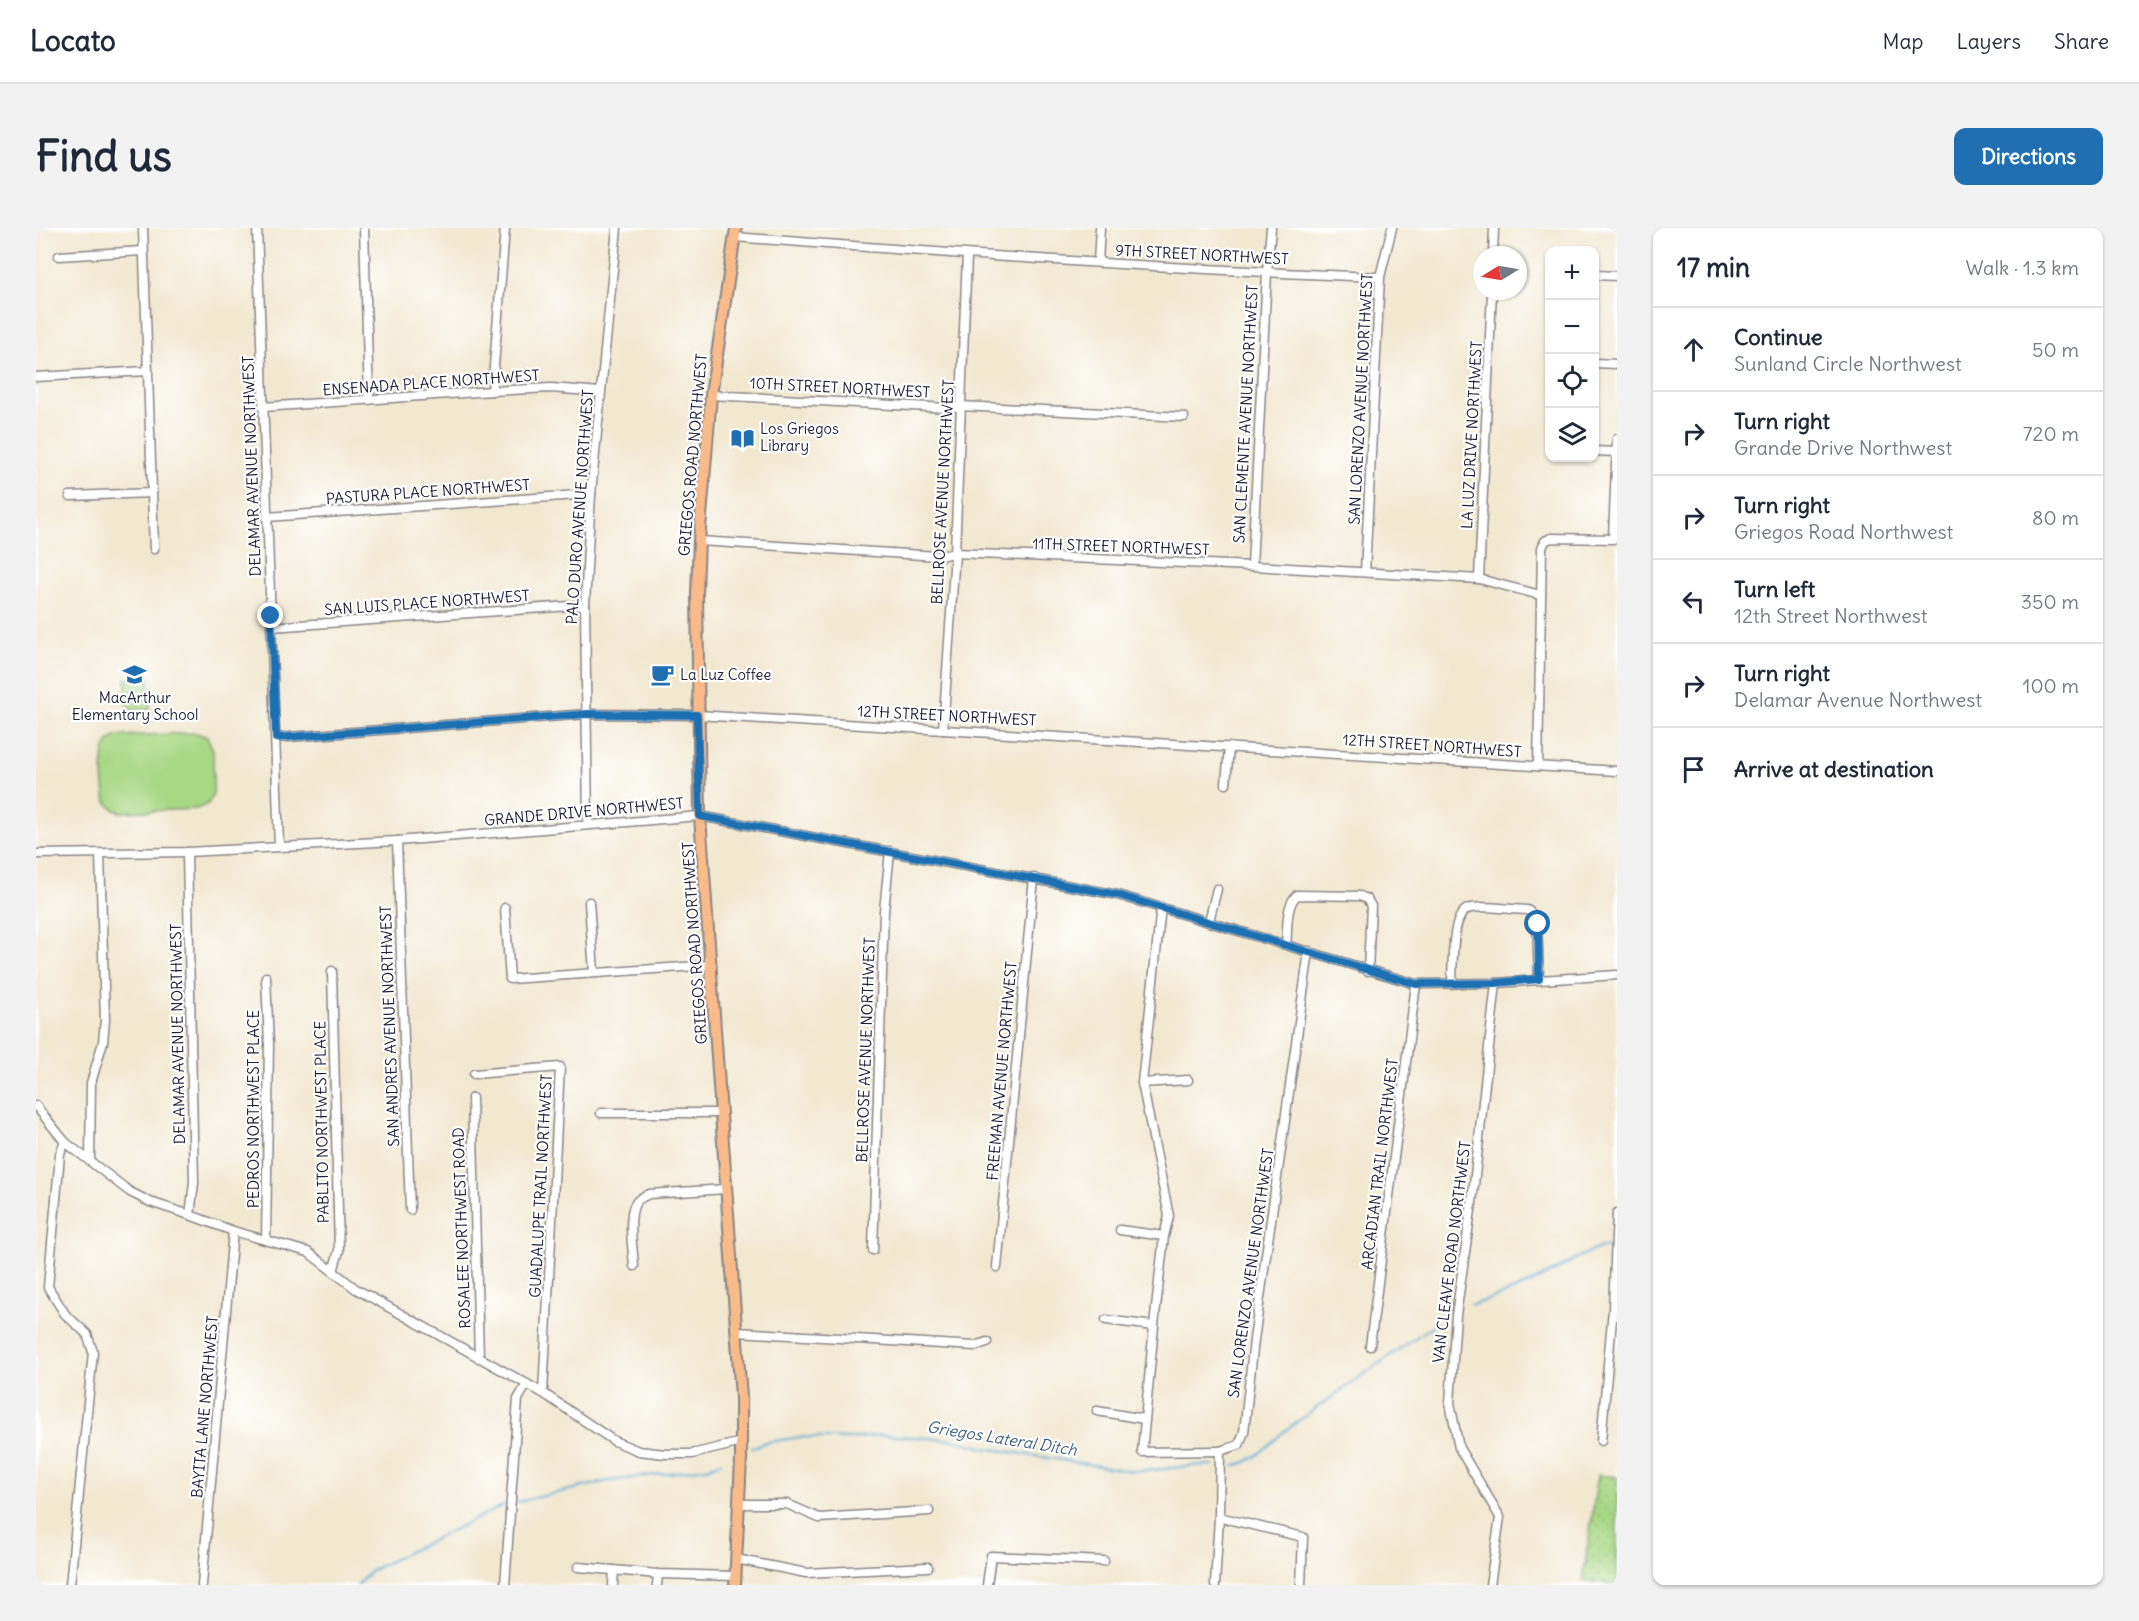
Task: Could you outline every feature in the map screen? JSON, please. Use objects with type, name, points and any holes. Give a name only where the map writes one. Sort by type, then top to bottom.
[{"type":"main road","name":"GRIEGOS ROAD NORTHWEST","points":[[735,1580],[741,1442],[737,1332],[700,816],[697,592],[711,395],[736,232]]},
{"type":"street","points":[[142,228],[154,549]]},
{"type":"street","name":"DELAMAR AVENUE NORTHWEST","points":[[257,228],[279,846]]},
{"type":"street","points":[[364,228],[369,400]]},
{"type":"street","points":[[492,391],[505,228]]},
{"type":"street","name":"PALO DURO AVENUE NORTHWEST","points":[[588,825],[585,605],[591,494],[617,228]]},
{"type":"street","points":[[1098,262],[1100,228]]},
{"type":"street","name":"SAN CLEMENTE AVENUE NORTHWEST","points":[[1252,566],[1267,273],[1272,228]]},
{"type":"street","name":"SAN LORENZO AVENUE NORTHWEST","points":[[1365,572],[1380,277],[1392,228]]},
{"type":"street","points":[[1493,246],[1494,228]]},
{"type":"street","name":"9TH STREET NORTHWEST","points":[[736,232],[967,255],[1267,273],[1380,277]]},
{"type":"street","points":[[59,256],[143,251]]},
{"type":"street","name":"BELLROSE AVENUE NORTHWEST","points":[[943,730],[955,553],[967,255]]},
{"type":"street","points":[[1599,275],[1617,276]]},
{"type":"street","name":"LA LUZ DRIVE NORTHWEST","points":[[1479,579],[1492,300]]},
{"type":"street","points":[[1599,363],[1617,364]]},
{"type":"street","points":[[36,377],[148,371]]},
{"type":"street","name":"ENSENADA PLACE NORTHWEST","points":[[263,407],[551,388],[600,392]]},
{"type":"street","name":"10TH STREET NORTHWEST","points":[[711,395],[948,408],[961,406],[1184,417]]},
{"type":"street","points":[[1538,766],[1542,548],[1545,541],[1551,538],[1613,539],[1617,439]]},
{"type":"street","points":[[1599,451],[1616,452]]},
{"type":"street","points":[[70,496],[152,493]]},
{"type":"street","name":"PASTURA PLACE NORTHWEST","points":[[267,517],[591,494]]},
{"type":"street","name":"11TH STREET NORTHWEST","points":[[699,541],[938,555],[955,553],[1252,566],[1479,579],[1540,595]]},
{"type":"street","name":"SAN LUIS PLACE NORTHWEST","points":[[271,627],[585,605]]},
{"type":"street","name":"12TH STREET NORTHWEST","points":[[276,738],[587,714],[697,715],[1617,771]]},
{"type":"street","points":[[1226,783],[1228,747]]},
{"type":"street","name":"GRANDE DRIVE NORTHWEST","points":[[36,854],[187,852],[398,841],[700,816],[1118,895],[1416,984],[1496,983],[1617,975]]},
{"type":"street","name":"SAN ANDRES AVENUE NORTHWEST","points":[[398,841],[410,1210]]},
{"type":"street","name":"BELLROSE AVENUE NORTHWEST","points":[[873,1250],[884,911],[890,851]]},
{"type":"street","name":"DELAMAR AVENUE NORTHWEST","points":[[187,852],[194,1183],[190,1215]]},
{"type":"street","points":[[90,1161],[91,1083],[103,1042],[105,1020],[100,854]]},
{"type":"street","name":"FREEMAN AVENUE NORTHWEST","points":[[997,1267],[1034,878]]},
{"type":"street","points":[[1209,921],[1217,889]]},
{"type":"street","points":[[1286,945],[1290,906],[1297,895],[1360,896],[1367,899],[1371,906],[1368,971]]},
{"type":"street","points":[[589,902],[594,972]]},
{"type":"street","points":[[1161,907],[1142,1083],[1169,1216],[1164,1236],[1142,1452],[1220,1451],[1215,1585]]},
{"type":"street","points":[[505,908],[510,979],[712,965]]},
{"type":"street","points":[[1452,984],[1456,924],[1460,912],[1469,908],[1527,910],[1535,916],[1538,924],[1539,979]]},
{"type":"street","name":"SAN LORENZO AVENUE NORTHWEST","points":[[1220,1451],[1239,1445],[1244,1432],[1254,1340],[1309,951]]},
{"type":"street","name":"PABLITO NORTHWEST PLACE","points":[[332,971],[339,1251],[333,1271]]},
{"type":"street","name":"PEDROS NORTHWEST PLACE","points":[[266,977],[269,1055],[266,1240]]},
{"type":"street","name":"VAN CLEAVE ROAD NORTHWEST","points":[[1490,1585],[1500,1516],[1460,1448],[1450,1403],[1456,1315],[1473,1192],[1496,983]]},
{"type":"street","name":"ARCADIAN TRAIL NORTHWEST","points":[[1370,1346],[1416,984]]},
{"type":"street","name":"GUADALUPE TRAIL NORTHWEST","points":[[474,1074],[561,1067],[543,1392]]},
{"type":"street","points":[[1142,1083],[1188,1080]]},
{"type":"street","name":"ROSALEE NORTHWEST ROAD","points":[[472,1098],[479,1358]]},
{"type":"street","points":[[36,1106],[65,1142],[130,1192],[150,1202],[233,1231],[308,1252],[356,1289],[543,1392],[614,1441],[639,1451],[664,1454],[692,1454],[741,1442]]},
{"type":"street","points":[[601,1113],[722,1113]]},
{"type":"street","points":[[65,1142],[60,1154],[48,1287],[65,1314],[87,1334],[93,1352],[70,1585]]},
{"type":"street","points":[[634,1266],[632,1220],[633,1208],[639,1199],[649,1194],[726,1189]]},
{"type":"street","points":[[1601,1441],[1615,1309],[1617,1213]]},
{"type":"street","points":[[1120,1230],[1164,1236]]},
{"type":"street","name":"BAYITA LANE NORTHWEST","points":[[202,1585],[233,1231]]},
{"type":"street","points":[[1106,1320],[1154,1326]]},
{"type":"street","points":[[737,1332],[975,1346],[987,1341]]},
{"type":"street","points":[[505,1585],[518,1399],[527,1384]]},
{"type":"street","points":[[1096,1411],[1144,1419]]},
{"type":"street","points":[[739,1504],[788,1504],[819,1518],[929,1512]]},
{"type":"street","points":[[1219,1517],[1303,1537],[1300,1585]]},
{"type":"street","points":[[987,1585],[991,1556],[1104,1561]]},
{"type":"street","points":[[736,1559],[806,1573],[928,1567]]},
{"type":"street","points":[[578,1567],[735,1580]]},
{"type":"street","points":[[613,1585],[614,1570]]},
{"type":"street","points":[[657,1585],[658,1574]]},
{"type":"green space","points":[[149,678],[150,709],[127,710],[126,679]]},
{"type":"green space","points":[[197,733],[207,737],[213,750],[213,795],[208,804],[196,809],[120,812],[106,802],[103,764],[104,754],[111,739],[119,736]]},
{"type":"green space","points":[[1598,1475],[1617,1477],[1617,1585],[1583,1580]]},
{"type":"waterway","name":"Griegos Lateral Ditch","points":[[1471,1305],[1523,1286],[1586,1253],[1608,1246]]},
{"type":"waterway","name":"Griegos Lateral Ditch","points":[[1234,1465],[1255,1457],[1287,1429],[1436,1323]]},
{"type":"waterway","name":"Griegos Lateral Ditch","points":[[752,1448],[763,1443],[800,1437],[848,1439],[884,1435],[954,1440],[985,1448],[1131,1471],[1213,1465]]},
{"type":"waterway","name":"Griegos Lateral Ditch","points":[[517,1502],[609,1481],[706,1468],[722,1462]]},
{"type":"waterway","name":"Griegos Lateral Ditch","points":[[357,1585],[371,1571],[382,1565],[506,1504]]},
{"type":"place","name":"Los Griegos Library","points":[[742,438]]},
{"type":"place","name":"MacArthur Elementary School","points":[[135,674]]},
{"type":"place","name":"La Luz Coffee","points":[[662,675]]},
{"type":"route","points":[[271,616],[276,738],[587,714],[697,715],[700,816],[1118,895],[1416,984],[1496,983],[1539,979],[1538,924]]}]
